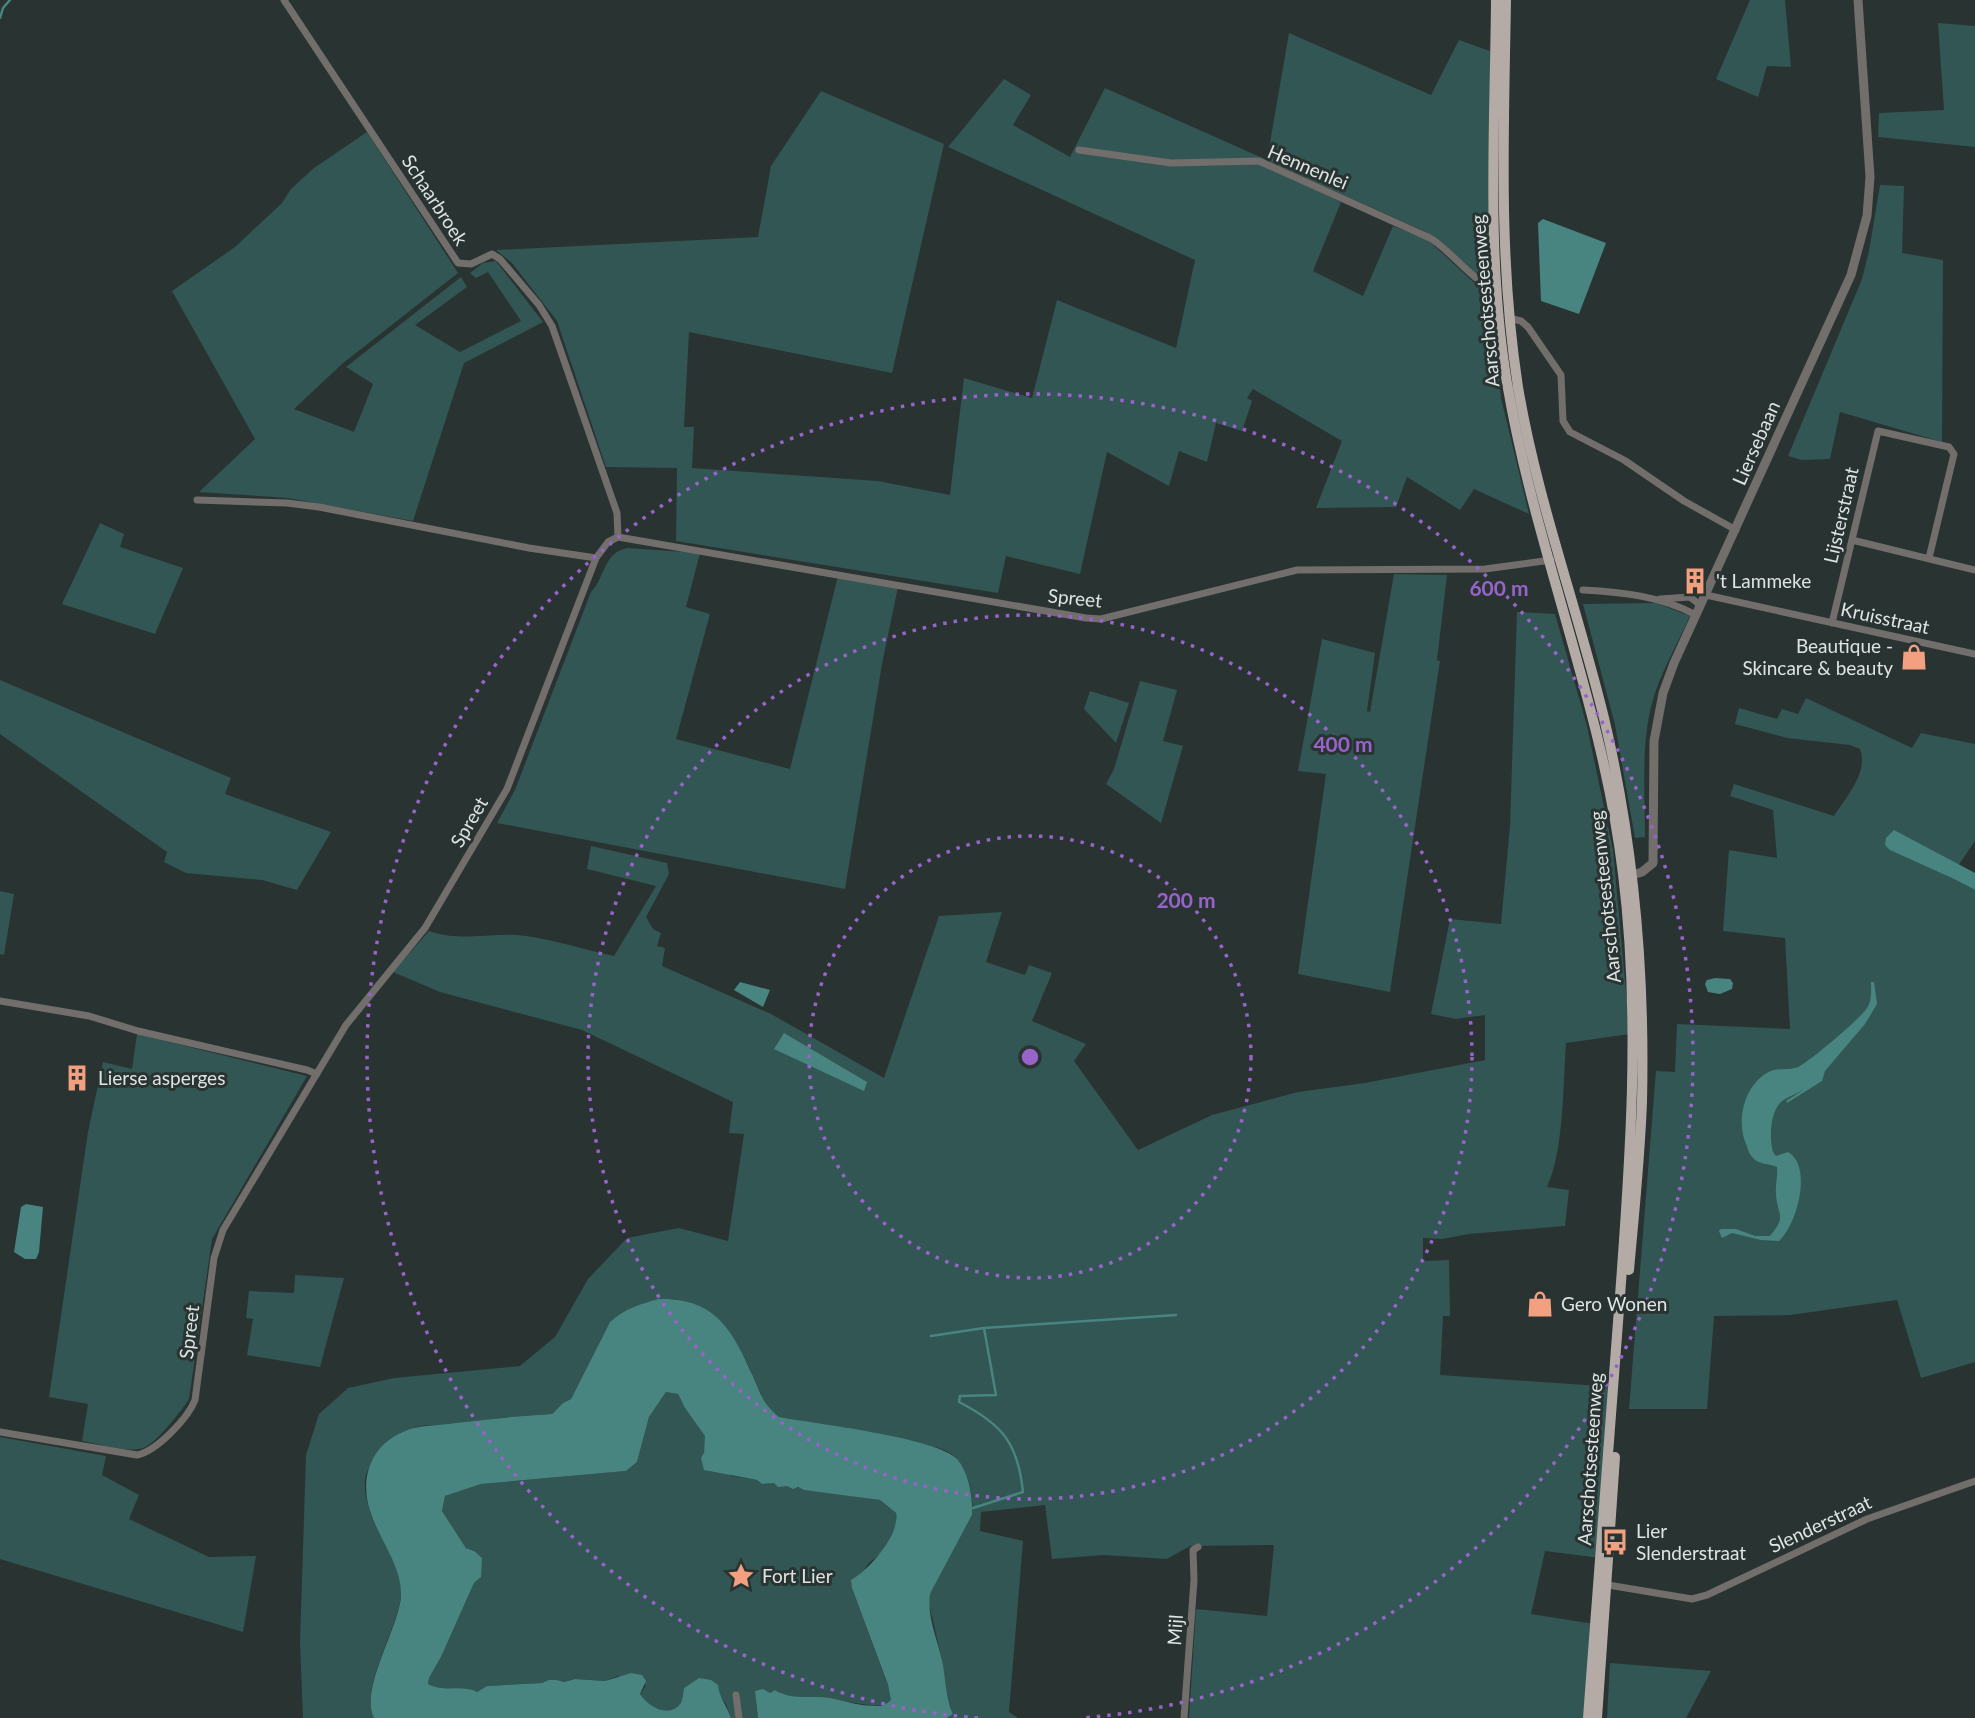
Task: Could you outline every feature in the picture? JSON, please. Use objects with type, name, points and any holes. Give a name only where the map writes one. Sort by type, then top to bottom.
[{"type":"main road","name":"Aarschotsesteenweg","points":[[1496,0],[1494,221],[1498,289],[1509,393],[1529,485],[1554,559]]},
{"type":"main road","name":"Aarschotsesteenweg","points":[[1506,0],[1503,215],[1509,318],[1530,450],[1628,876],[1634,945],[1634,1060],[1602,1584],[1597,1718]]},
{"type":"main road","name":"Aarschotsesteenweg","points":[[1588,1718],[1602,1584]]},
{"type":"street","name":"Schaarbroek","points":[[284,0],[458,263],[471,264],[492,254],[500,259],[546,316],[561,349],[617,513],[618,537]]},
{"type":"street","name":"Liersebaan","points":[[1628,876],[1642,872],[1653,863],[1656,721],[1674,663],[1851,275],[1863,238],[1869,199],[1870,157],[1858,0]]},
{"type":"street","name":"Hennenlei","points":[[1079,150],[1171,163],[1259,162],[1424,234],[1441,244],[1487,287],[1498,289]]},
{"type":"street","points":[[1509,318],[1521,321],[1528,327],[1559,371],[1563,383],[1563,421],[1573,435],[1624,460],[1684,501],[1735,530]]},
{"type":"street","name":"Lijsterstraat","points":[[1832,623],[1878,430],[1949,447],[1954,454],[1929,558]]},
{"type":"street","points":[[197,500],[319,507],[529,548],[596,558]]},
{"type":"street","name":"Spreet","points":[[0,1432],[137,1455],[152,1448],[185,1417],[195,1400],[217,1244],[355,1012],[425,928],[507,789],[596,558],[608,542],[618,537],[1101,619],[1297,570],[1485,569],[1554,559]]},
{"type":"street","points":[[1852,540],[1975,570]]},
{"type":"street","points":[[1583,590],[1618,592],[1659,600],[1696,615]]},
{"type":"street","name":"Kruisstraat","points":[[1706,595],[1975,654]]},
{"type":"street","points":[[1659,600],[1690,597],[1700,605]]},
{"type":"street","points":[[0,1001],[89,1016],[138,1031],[317,1074]]},
{"type":"street","name":"Slenderstraat","points":[[1602,1584],[1692,1599],[1707,1595],[1857,1523],[1975,1481]]},
{"type":"street","name":"Mijl","points":[[1184,1718],[1194,1550],[1199,1548]]},
{"type":"street","points":[[736,1695],[739,1718]]},
{"type":"shaded area","points":[[1750,0],[1785,0],[1791,67],[1767,66],[1758,97],[1716,79]]},
{"type":"shaded area","points":[[1938,23],[1975,26],[1975,147],[1878,137],[1879,113],[1944,110]]},
{"type":"shaded area","points":[[1289,33],[1431,95],[1459,40],[1490,51],[1489,284],[1424,231],[1268,161],[1264,165],[1341,202],[1313,271],[1363,296],[1393,226],[1428,240],[1482,290],[1491,292],[1501,398],[1529,514],[1474,489],[1460,510],[1407,477],[1396,507],[1316,508],[1342,441],[1253,389],[1247,398],[1252,401],[1242,431],[1216,423],[1207,462],[1179,451],[1169,486],[1107,452],[1080,574],[1006,556],[998,593],[676,541],[677,468],[606,467],[557,321],[512,263],[496,250],[758,237],[771,166],[821,91],[944,144],[892,373],[689,332],[684,427],[694,427],[692,468],[878,481],[950,495],[964,378],[1032,398],[1057,300],[1176,348],[1195,260],[948,147],[1004,79],[1031,95],[1013,125],[1070,157],[1105,88],[1267,160]]},
{"type":"shaded area","points":[[367,132],[458,273],[342,364],[294,409],[354,432],[373,384],[346,367],[461,277],[467,287],[415,325],[460,352],[521,321],[488,272],[476,278],[470,273],[483,263],[496,261],[543,322],[464,363],[413,521],[288,498],[199,492],[255,439],[172,291],[235,247],[282,203],[291,189],[314,168]]},
{"type":"shaded area","points":[[1880,185],[1904,186],[1902,253],[1943,260],[1942,442],[1840,412],[1830,459],[1802,460],[1788,456],[1862,279]]},
{"type":"shaded area","points":[[1543,219],[1606,243],[1579,314],[1541,301],[1538,223]]},
{"type":"shaded area","points":[[100,523],[124,534],[120,547],[183,568],[155,634],[62,604]]},
{"type":"shaded area","points":[[627,548],[700,553],[686,607],[710,614],[676,739],[790,769],[838,576],[898,587],[882,664],[845,889],[497,823],[515,790],[591,592],[613,555]]},
{"type":"shaded area","points":[[1394,574],[1447,575],[1437,660],[1440,661],[1390,992],[1298,974],[1326,774],[1298,771],[1322,639],[1375,653],[1367,711],[1370,712]]},
{"type":"shaded area","points":[[1656,603],[1690,616],[1663,672],[1651,707],[1645,756],[1645,837],[1635,838],[1615,725],[1583,604]]},
{"type":"shaded area","points":[[1517,612],[1555,614],[1587,726],[1613,850],[1630,1034],[1566,1043],[1560,1136],[1553,1172],[1547,1187],[1569,1190],[1565,1226],[1469,1234],[1442,1239],[1423,1238],[1423,1261],[1449,1260],[1450,1316],[1443,1316],[1440,1375],[1614,1387],[1600,1558],[1545,1551],[1531,1614],[1594,1624],[1589,1718],[1189,1718],[1196,1609],[1267,1616],[1274,1545],[1190,1546],[1167,1559],[1104,1555],[1052,1559],[1045,1505],[981,1512],[980,1531],[1023,1541],[1009,1712],[1018,1718],[947,1718],[953,1714],[944,1689],[942,1660],[929,1604],[930,1594],[972,1515],[971,1489],[965,1471],[955,1457],[933,1446],[779,1417],[766,1403],[745,1359],[735,1345],[676,1299],[641,1304],[610,1322],[571,1399],[552,1414],[414,1428],[376,1458],[367,1473],[365,1490],[370,1512],[398,1574],[401,1596],[371,1691],[374,1718],[303,1718],[300,1642],[306,1455],[319,1414],[348,1388],[394,1378],[520,1366],[555,1337],[588,1279],[627,1238],[679,1228],[728,1241],[744,1134],[729,1133],[733,1102],[582,1030],[440,992],[393,972],[429,931],[463,937],[528,936],[614,956],[656,886],[587,869],[591,846],[667,863],[669,874],[646,917],[653,929],[661,933],[657,946],[665,948],[662,966],[771,1014],[884,1078],[939,916],[1002,912],[986,962],[1025,975],[1029,965],[1052,973],[1032,1021],[1086,1044],[1074,1061],[1138,1150],[1212,1115],[1298,1092],[1365,1083],[1485,1060],[1485,1015],[1456,1019],[1431,1014],[1450,919],[1501,924],[1510,826]]},
{"type":"shaded area","points":[[0,680],[231,778],[225,794],[331,832],[297,890],[262,880],[186,873],[164,862],[167,852],[0,734]]},
{"type":"shaded area","points":[[1140,681],[1177,690],[1163,741],[1183,746],[1161,823],[1106,784],[1114,769]]},
{"type":"shaded area","points":[[1090,691],[1129,703],[1116,743],[1084,709]]},
{"type":"shaded area","points":[[1806,698],[1912,748],[1921,733],[1975,744],[1975,841],[1958,866],[1894,831],[1952,878],[1975,890],[1975,1362],[1921,1378],[1897,1300],[1790,1315],[1714,1316],[1707,1409],[1629,1409],[1656,1071],[1675,1072],[1677,1024],[1790,1029],[1785,938],[1723,931],[1729,850],[1777,858],[1773,810],[1730,796],[1734,784],[1834,816],[1859,775],[1862,758],[1860,749],[1850,745],[1787,738],[1735,724],[1739,708],[1777,719],[1782,709],[1798,714]]},
{"type":"shaded area","points":[[1894,830],[1975,873],[1975,890],[1890,850],[1885,845],[1886,838]]},
{"type":"shaded area","points":[[0,891],[14,894],[4,955],[0,954]]},
{"type":"shaded area","points":[[1730,979],[1733,983],[1732,989],[1720,994],[1708,992],[1705,984],[1707,980]]},
{"type":"shaded area","points":[[740,982],[770,990],[763,1007],[734,990]]},
{"type":"shaded area","points":[[1871,982],[1874,982],[1877,1004],[1865,1024],[1825,1071],[1822,1081],[1787,1103],[1786,1101],[1803,1090],[1782,1101],[1775,1111],[1771,1132],[1773,1152],[1776,1156],[1788,1152],[1796,1159],[1800,1170],[1800,1196],[1786,1233],[1779,1241],[1732,1233],[1722,1238],[1719,1231],[1721,1229],[1736,1229],[1755,1236],[1770,1236],[1780,1220],[1776,1192],[1777,1167],[1753,1158],[1743,1135],[1744,1105],[1753,1086],[1771,1071],[1798,1067],[1845,1030],[1869,1005]]},
{"type":"shaded area","points":[[784,1033],[867,1082],[864,1091],[774,1049]]},
{"type":"shaded area","points":[[137,1034],[307,1076],[212,1239],[189,1399],[155,1440],[143,1448],[128,1449],[82,1441],[88,1404],[49,1397],[88,1132],[103,1062],[132,1069]]},
{"type":"shaded area","points":[[26,1204],[43,1207],[36,1259],[25,1259],[14,1252],[21,1207]]},
{"type":"shaded area","points":[[295,1275],[344,1278],[320,1367],[247,1355],[253,1319],[246,1318],[249,1291],[294,1293]]},
{"type":"shaded area","points":[[659,1299],[695,1304],[720,1320],[737,1344],[763,1398],[779,1417],[873,1432],[926,1444],[945,1451],[961,1464],[969,1485],[972,1515],[930,1594],[929,1603],[953,1714],[947,1718],[758,1718],[755,1691],[763,1689],[770,1693],[775,1690],[788,1695],[830,1698],[869,1706],[882,1705],[891,1700],[851,1580],[882,1551],[893,1531],[896,1513],[880,1500],[798,1487],[778,1487],[774,1483],[762,1484],[757,1480],[704,1470],[701,1458],[705,1436],[678,1394],[666,1392],[649,1417],[637,1462],[626,1471],[481,1484],[445,1496],[442,1511],[466,1548],[482,1558],[481,1577],[474,1583],[428,1684],[477,1692],[487,1686],[542,1683],[549,1680],[605,1681],[631,1673],[642,1675],[646,1681],[640,1694],[644,1699],[653,1707],[670,1710],[680,1704],[684,1688],[699,1678],[711,1680],[718,1685],[731,1718],[374,1718],[371,1706],[375,1675],[399,1609],[401,1596],[398,1574],[374,1522],[367,1497],[368,1471],[379,1449],[400,1433],[414,1428],[552,1414],[571,1399],[610,1322],[627,1310]]},
{"type":"shaded area","points":[[666,1392],[678,1394],[706,1436],[704,1453],[732,1476],[757,1480],[762,1484],[774,1483],[778,1486],[880,1500],[896,1513],[896,1525],[884,1551],[869,1563],[852,1588],[891,1694],[888,1704],[873,1706],[826,1698],[794,1698],[775,1690],[770,1693],[755,1691],[758,1718],[731,1718],[719,1695],[684,1688],[680,1704],[670,1710],[659,1709],[640,1695],[646,1685],[618,1676],[605,1681],[575,1679],[564,1682],[557,1680],[487,1686],[477,1692],[436,1689],[428,1685],[474,1583],[481,1577],[474,1551],[466,1548],[442,1511],[445,1496],[481,1484],[626,1471],[637,1462],[649,1417]]},
{"type":"shaded area","points":[[0,1437],[106,1456],[102,1475],[139,1495],[129,1519],[209,1557],[256,1556],[243,1632],[0,1559]]},
{"type":"shaded area","points":[[1610,1663],[1711,1671],[1686,1718],[1607,1718]]},
{"type":"waterway","points":[[0,18],[3,8],[10,0]]},
{"type":"waterway","points":[[931,1336],[984,1328],[1176,1315]]},
{"type":"waterway","points":[[973,1508],[1023,1492],[1017,1460],[1005,1437],[986,1418],[959,1402],[960,1396],[996,1395],[984,1328]]},
{"type":"place","name":"'t Lammeke","points":[[1695,581]]},
{"type":"place","name":"Beautique - Skincare & beauty","points":[[1914,657]]},
{"type":"place","name":"Lierse asperges","points":[[77,1078]]},
{"type":"place","name":"Gero Wonen","points":[[1540,1304]]},
{"type":"place","name":"Lier Slenderstraat","points":[[1615,1542]]},
{"type":"place","name":"Fort Lier","points":[[741,1576]]}]
